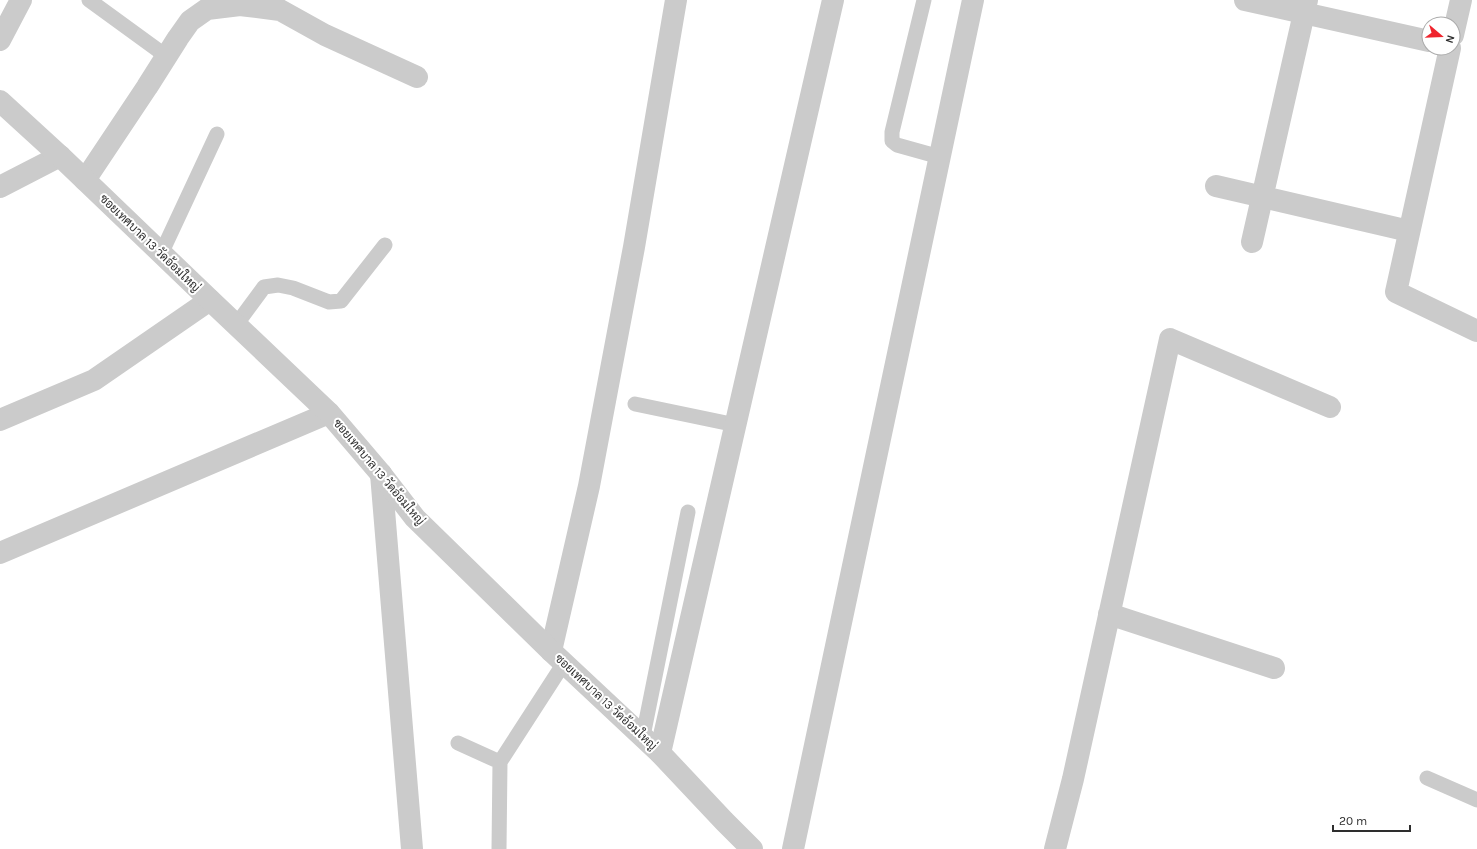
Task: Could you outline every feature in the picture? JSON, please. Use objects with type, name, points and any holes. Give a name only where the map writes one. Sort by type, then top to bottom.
[{"type":"street","points":[[0,40],[21,0]]},
{"type":"street","points":[[557,657],[634,247],[676,0]]},
{"type":"street","points":[[660,753],[833,0]]},
{"type":"street","points":[[793,849],[973,0]]},
{"type":"street","points":[[1245,0],[1305,7],[1421,39]]},
{"type":"street","points":[[1457,16],[1461,0]]},
{"type":"street","points":[[85,180],[190,21],[207,8],[240,5],[282,5],[325,35],[417,78]]},
{"type":"street","points":[[1252,242],[1305,7]]},
{"type":"street","points":[[1448,56],[1396,292],[1477,331]]},
{"type":"street","name":"ซอยเทศบาล 13 วัดอ้อมใหญ่","points":[[0,101],[60,156],[329,413],[381,474],[415,518],[557,657],[643,736],[724,822],[752,849]]},
{"type":"street","points":[[0,187],[60,156]]},
{"type":"street","points":[[1216,186],[1409,231]]},
{"type":"street","points":[[0,420],[94,380],[210,300]]},
{"type":"street","points":[[1056,849],[1073,779],[1170,339],[1330,407]]},
{"type":"street","points":[[0,553],[329,413]]},
{"type":"street","points":[[381,474],[412,849]]},
{"type":"street","points":[[1109,614],[1274,668]]},
{"type":"lane","points":[[89,0],[166,56]]},
{"type":"lane","points":[[924,0],[892,132],[892,141],[897,145],[940,157]]},
{"type":"lane","points":[[161,254],[217,134]]},
{"type":"lane","points":[[236,325],[264,287],[278,285],[293,288],[329,302],[341,301],[385,245]]},
{"type":"lane","points":[[635,404],[736,425]]},
{"type":"lane","points":[[643,736],[688,512]]},
{"type":"lane","points":[[499,849],[500,762],[557,657]]},
{"type":"lane","points":[[458,742],[474,751],[500,762]]},
{"type":"lane","points":[[1427,778],[1477,800]]}]
